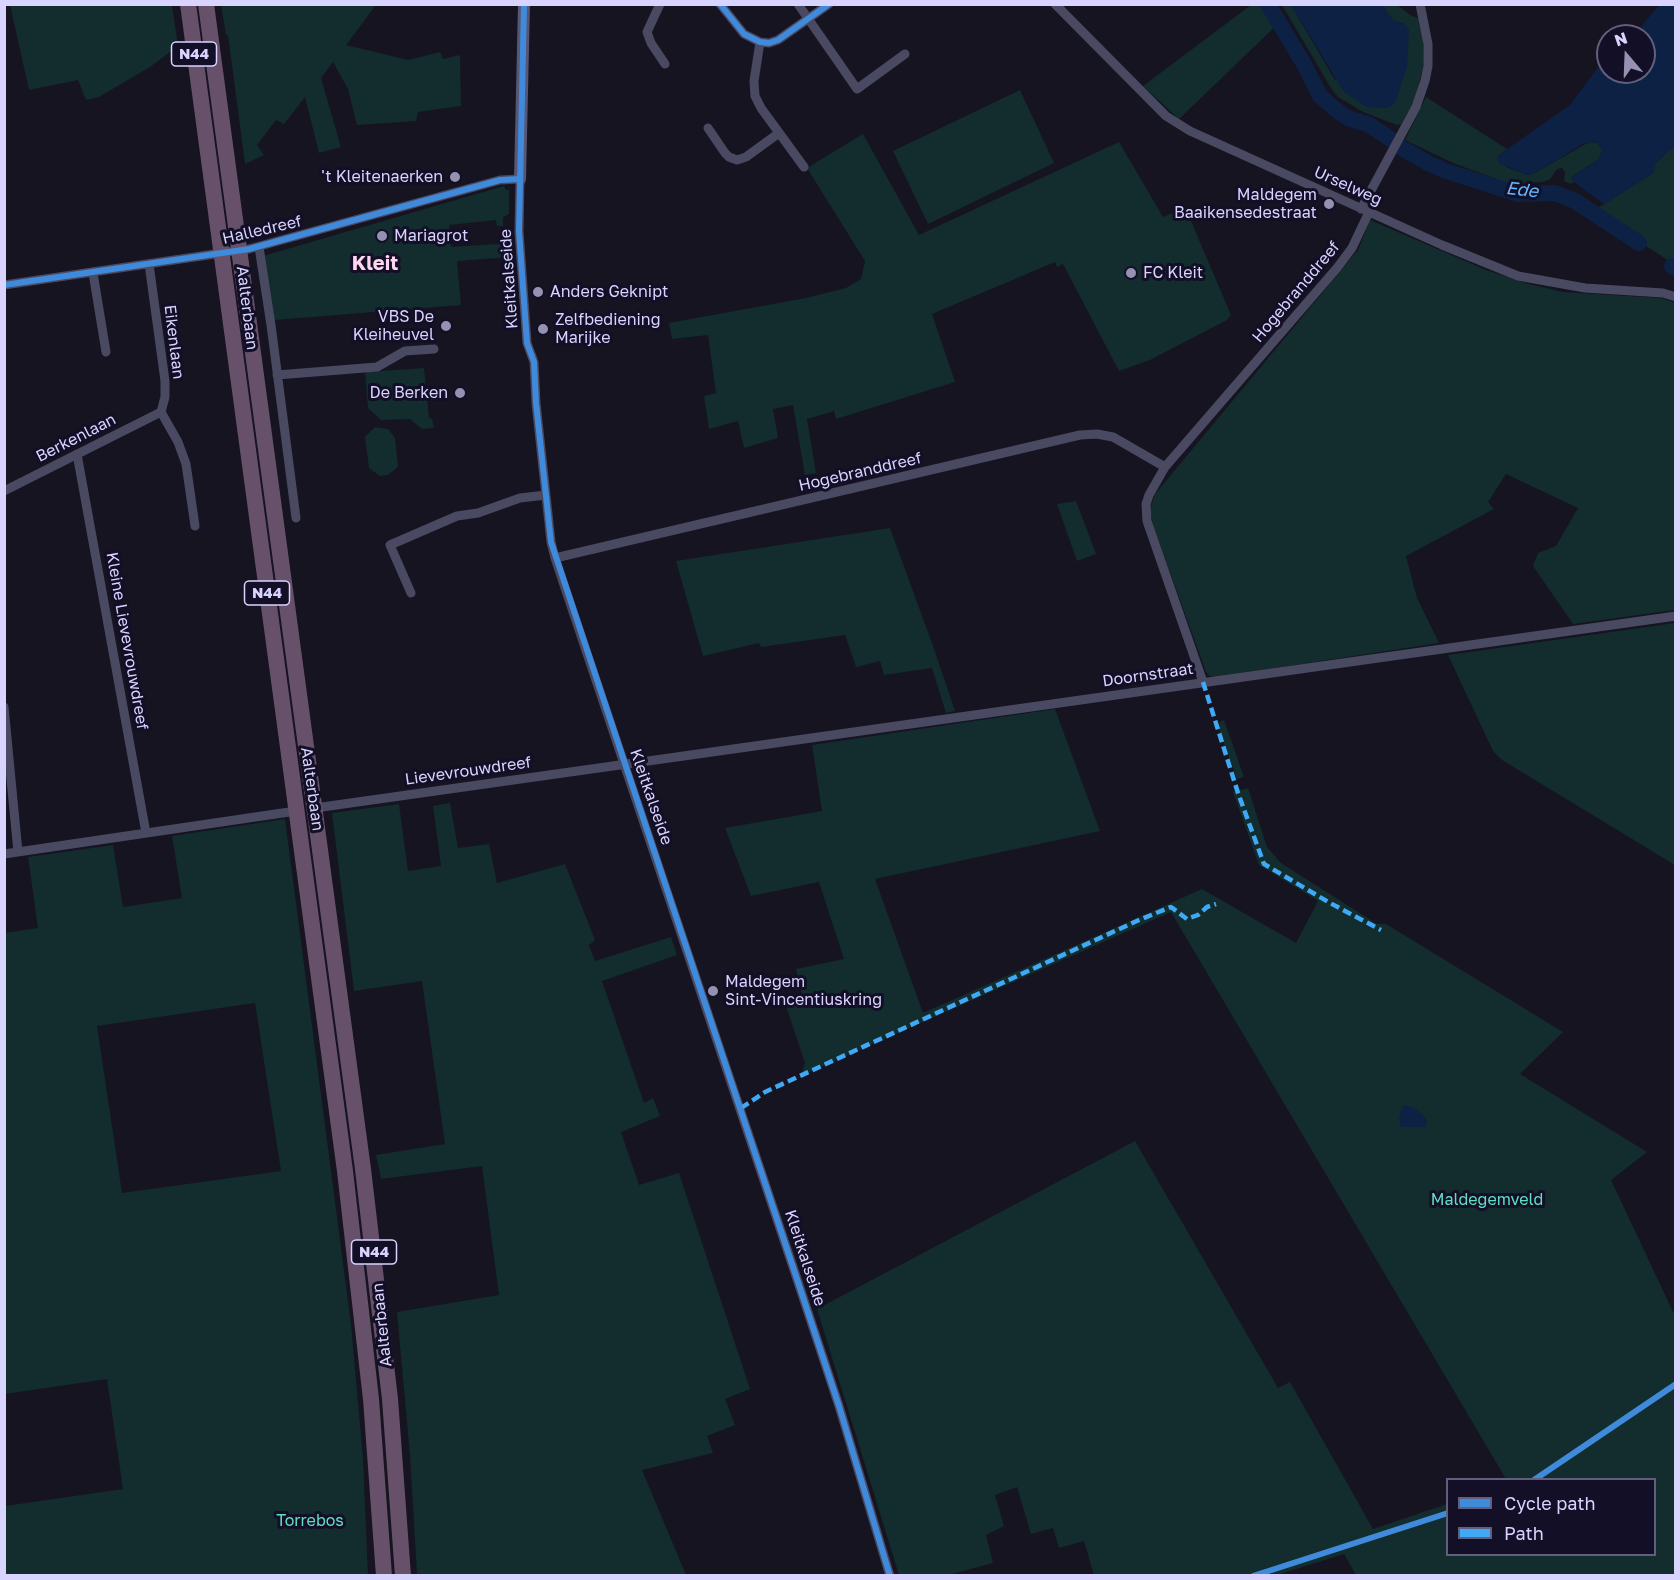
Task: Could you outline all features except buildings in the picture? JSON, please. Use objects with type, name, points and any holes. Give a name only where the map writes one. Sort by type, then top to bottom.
[{"type":"highway","name":"Aalterbaan","points":[[188,4],[345,1171],[364,1329],[384,1575]]},
{"type":"highway","name":"Aalterbaan","points":[[206,4],[383,1330],[403,1575]]},
{"type":"street","name":"Kleitkalseide","points":[[524,4],[519,231],[527,343],[534,362],[536,403],[555,558],[836,1395],[890,1575]]},
{"type":"street","points":[[660,4],[647,32],[651,43],[665,64]]},
{"type":"street","points":[[720,4],[744,34],[760,42],[769,43],[778,40],[829,4]]},
{"type":"street","points":[[798,4],[857,88],[905,54]]},
{"type":"street","name":"Urselweg","points":[[1055,4],[1166,116],[1190,131],[1442,245],[1518,276],[1586,288],[1664,293],[1676,297]]},
{"type":"street","name":"Hogebranddreef","points":[[1203,682],[1147,521],[1146,504],[1165,467],[1353,248],[1365,210],[1416,107],[1425,81],[1428,44],[1420,4]]},
{"type":"street","points":[[760,42],[754,81],[755,96],[761,108],[804,166]]},
{"type":"street","points":[[708,128],[725,153],[736,160],[746,156],[780,133]]},
{"type":"street","name":"Halledreef","points":[[4,285],[240,251],[500,180],[520,179]]},
{"type":"street","name":"Aalterbaan","points":[[259,247],[296,518]]},
{"type":"street","name":"Eikenlaan","points":[[149,264],[165,381],[165,397],[161,412]]},
{"type":"street","points":[[93,273],[106,352]]},
{"type":"street","points":[[277,375],[377,367],[405,351],[434,349]]},
{"type":"street","points":[[161,412],[178,442],[186,464],[195,526]]},
{"type":"street","name":"Berkenlaan","points":[[4,491],[161,412]]},
{"type":"street","name":"Hogebranddreef","points":[[555,558],[1080,435],[1097,434],[1113,437],[1165,467]]},
{"type":"street","name":"Kleine Lievevrouwdreef","points":[[77,454],[146,834]]},
{"type":"street","points":[[411,593],[390,545],[457,516],[478,513],[520,498],[546,495]]},
{"type":"street","name":"Doornstraat","points":[[626,764],[1676,616]]},
{"type":"street","points":[[4,707],[18,852]]},
{"type":"street","name":"Lievevrouwdreef","points":[[315,808],[626,764]]},
{"type":"street","points":[[4,854],[296,811]]},
{"type":"green space","points":[[10,5],[172,5],[178,46],[150,67],[99,97],[86,100],[78,80],[29,90]]},
{"type":"green space","points":[[221,5],[376,5],[346,45],[408,60],[440,52],[443,59],[460,55],[461,106],[418,112],[416,121],[357,125],[348,89],[333,62],[321,78],[341,147],[319,153],[305,97],[284,124],[276,120],[257,145],[264,155],[245,164],[228,35],[226,35]]},
{"type":"green space","points":[[1251,5],[1275,5],[1283,19],[1179,119],[1143,86]]},
{"type":"green space","points":[[1282,5],[1291,5],[1335,80],[1404,24],[1394,21],[1383,5],[1397,5],[1418,18],[1423,40],[1424,61],[1416,99],[1401,124],[1397,125],[1363,112],[1338,97]]},
{"type":"green space","points":[[1020,90],[1054,163],[928,224],[893,151]]},
{"type":"green space","points":[[1426,97],[1507,149],[1497,157],[1506,167],[1528,175],[1589,142],[1597,143],[1602,149],[1602,154],[1599,159],[1573,176],[1571,178],[1574,182],[1571,184],[1564,181],[1565,172],[1562,168],[1557,169],[1550,179],[1543,182],[1529,183],[1525,187],[1510,184],[1453,163],[1405,140]]},
{"type":"green space","points":[[863,134],[919,235],[1119,142],[1163,217],[1185,207],[1231,315],[1227,320],[1150,360],[1119,371],[1063,264],[1057,267],[1055,262],[932,314],[955,382],[836,419],[834,411],[807,419],[816,473],[805,475],[793,405],[773,409],[778,438],[744,448],[738,421],[709,429],[704,396],[716,393],[708,335],[672,339],[669,323],[806,298],[846,288],[861,279],[865,261],[807,168]]},
{"type":"green space","points":[[1675,147],[1675,265],[1593,211],[1653,173],[1655,164]]},
{"type":"green space","points":[[504,186],[506,190],[509,190],[509,214],[503,217],[503,226],[497,226],[496,220],[449,225],[451,247],[498,244],[498,238],[504,237],[505,248],[510,250],[510,257],[457,261],[461,305],[274,320],[263,256]]},
{"type":"green space","points":[[1370,220],[1486,270],[1525,283],[1563,292],[1661,298],[1675,303],[1675,610],[1573,624],[1533,566],[1538,553],[1556,546],[1578,508],[1506,474],[1488,502],[1494,509],[1406,556],[1417,598],[1439,643],[1216,677],[1206,672],[1153,525],[1150,509],[1155,494],[1358,250]]},
{"type":"green space","points":[[424,368],[429,418],[432,419],[434,428],[422,429],[410,419],[381,420],[368,408],[365,372]]},
{"type":"green space","points":[[375,427],[388,429],[395,438],[398,467],[388,475],[380,476],[369,468],[365,437]]},
{"type":"green space","points":[[1076,501],[1096,554],[1077,561],[1057,504]]},
{"type":"green space","points":[[890,528],[955,711],[946,713],[932,668],[884,675],[880,661],[856,667],[845,635],[761,647],[759,643],[703,656],[676,561]]},
{"type":"green space","points":[[1676,623],[1675,865],[1502,760],[1493,751],[1448,655]]},
{"type":"green space","name":"Maldegemveld","points":[[1055,709],[1100,831],[875,879],[923,1013],[1202,889],[1296,943],[1318,901],[1259,865],[1233,792],[1248,788],[1267,847],[1281,863],[1377,924],[1386,924],[1563,1032],[1520,1074],[1647,1152],[1611,1180],[1675,1316],[1675,1575],[1356,1575],[1344,1554],[1277,1575],[1094,1575],[1084,1541],[1059,1548],[1053,1528],[1031,1534],[1017,1487],[995,1495],[1004,1526],[986,1535],[993,1563],[948,1575],[899,1575],[817,1309],[1135,1141],[1278,1388],[1290,1382],[1373,1529],[1446,1504],[1446,1556],[1656,1556],[1656,1478],[1505,1478],[1171,912],[801,1076],[805,1063],[786,1006],[804,1003],[796,969],[844,959],[819,882],[751,896],[725,828],[822,811],[812,745]]},
{"type":"green space","points":[[1224,720],[1244,777],[1237,779],[1220,733],[1219,722]]},
{"type":"green space","points":[[450,803],[458,848],[489,844],[497,883],[565,864],[595,940],[589,945],[595,961],[671,937],[677,955],[602,981],[644,1103],[653,1098],[660,1116],[621,1132],[639,1185],[679,1173],[750,1389],[725,1399],[735,1425],[707,1436],[713,1453],[642,1470],[686,1575],[417,1575],[410,1455],[397,1312],[499,1295],[482,1166],[381,1179],[376,1155],[445,1144],[422,981],[354,991],[332,813],[399,804],[408,871],[441,866],[433,806]]},
{"type":"green space","name":"Torrebos","points":[[285,819],[351,1324],[363,1459],[368,1575],[5,1575],[5,1506],[123,1489],[107,1379],[5,1394],[4,933],[38,928],[28,857],[113,845],[123,907],[182,898],[172,836]],"holes":[[[255,1003],[281,1171],[122,1193],[97,1026]]]},
{"type":"water","points":[[1660,4],[1675,5],[1676,147],[1655,164],[1653,173],[1604,204],[1571,178],[1599,159],[1602,149],[1597,143],[1583,144],[1533,174],[1528,175],[1499,163],[1497,157],[1570,105],[1596,70],[1596,84],[1656,84],[1656,24],[1643,24]]},
{"type":"water","points":[[1291,5],[1383,5],[1394,21],[1404,24],[1409,29],[1407,67],[1395,103],[1388,108],[1367,107],[1344,92]]},
{"type":"water","points":[[1405,1105],[1416,1109],[1427,1119],[1426,1127],[1401,1127],[1399,1119],[1402,1107]]},
{"type":"waterway","name":"Ede","points":[[1268,4],[1320,96],[1340,113],[1350,119],[1368,124],[1392,140]]},
{"type":"waterway","name":"Ede","points":[[1398,146],[1446,171],[1518,194],[1555,193],[1575,201],[1639,243]]},
{"type":"waterway","name":"Ede","points":[[1672,266],[1676,268]]},
{"type":"marked path","points":[[1203,682],[1238,793],[1264,864],[1381,930]]},
{"type":"marked path","points":[[741,1108],[765,1092],[1139,920],[1171,907],[1187,919],[1216,904]]},
{"type":"cycle path","points":[[524,4],[519,231],[527,343],[534,362],[536,403],[551,542],[839,1406],[890,1576]]},
{"type":"cycle path","points":[[720,4],[744,34],[760,42],[769,43],[778,40],[829,4]]},
{"type":"cycle path","points":[[4,285],[249,249],[500,180],[520,179]]},
{"type":"cycle path","points":[[1537,1478],[1676,1384]]},
{"type":"cycle path","points":[[1253,1576],[1446,1514]]},
{"type":"place","name":"'t Kleitenaerken","points":[[455,177]]},
{"type":"place","name":"Maldegem Baaikensedestraat","points":[[1329,204]]},
{"type":"place","name":"Mariagrot","points":[[382,236]]},
{"type":"place","name":"FC Kleit","points":[[1131,273]]},
{"type":"place","name":"Anders Geknipt","points":[[538,292]]},
{"type":"place","name":"VBS De Kleiheuvel","points":[[446,326]]},
{"type":"place","name":"Zelfbediening Marijke","points":[[543,329]]},
{"type":"place","name":"De Berken","points":[[460,393]]},
{"type":"place","name":"Maldegem Sint-Vincentiuskring","points":[[713,991]]},
{"type":"district","name":"Kleit","points":[[375,264]]}]
